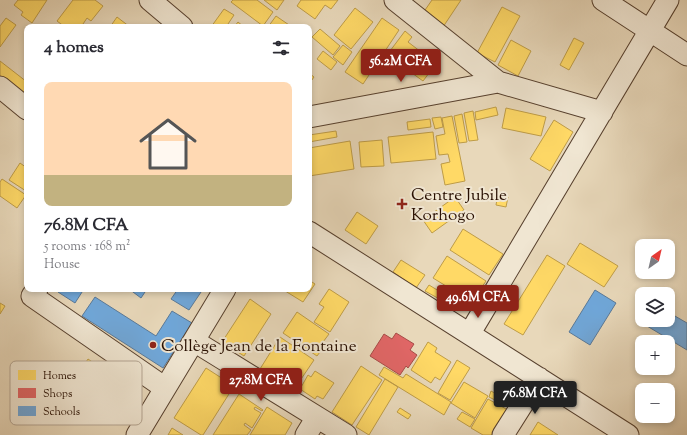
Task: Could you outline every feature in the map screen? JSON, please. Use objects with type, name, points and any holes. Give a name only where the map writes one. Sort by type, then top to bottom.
[{"type":"street","points":[[150,0],[178,24]]},
{"type":"street","points":[[395,0],[498,82],[602,112]]},
{"type":"street","points":[[604,0],[687,55]]},
{"type":"street","points":[[470,333],[668,0]]},
{"type":"street","points":[[312,116],[498,82]]},
{"type":"street","points":[[0,87],[24,107]]},
{"type":"street","points":[[312,234],[470,333],[628,435]]},
{"type":"street","points":[[35,292],[32,296],[126,361]]},
{"type":"street","points":[[137,435],[223,292]]},
{"type":"street","points":[[194,341],[346,435]]},
{"type":"street","points":[[142,372],[165,388]]},
{"type":"street","points":[[504,435],[539,378]]},
{"type":"street","points":[[306,435],[317,417]]},
{"type":"building: Homes","points":[[18,0],[47,0],[32,23],[21,15],[23,12],[14,5]]},
{"type":"building: Homes","points":[[73,0],[95,0],[103,6],[91,21],[87,18],[83,24],[61,24],[57,21]]},
{"type":"building: Homes","points":[[233,0],[257,0],[273,12],[264,24],[260,24],[231,2]]},
{"type":"building: Homes","points":[[264,0],[284,0],[277,10]]},
{"type":"building: Homes","points":[[301,0],[338,0],[331,9],[325,5],[315,19],[297,6]]},
{"type":"building: Homes","points":[[432,0],[461,0],[443,27],[423,13]]},
{"type":"building: Homes","points":[[502,7],[520,16],[495,62],[477,53]]},
{"type":"building: Homes","points":[[355,8],[373,22],[351,49],[334,35]]},
{"type":"building: Homes","points":[[224,9],[234,15],[228,24],[213,24]]},
{"type":"building: Homes","points":[[276,16],[288,24],[270,24]]},
{"type":"building: Homes","points":[[117,17],[126,24],[112,24]]},
{"type":"building: Homes","points":[[6,18],[16,25],[0,47],[0,26]]},
{"type":"building: Homes","points":[[382,18],[399,30],[363,84],[345,72]]},
{"type":"building: Homes","points":[[320,29],[340,46],[333,55],[312,37]]},
{"type":"building: Homes","points":[[405,31],[412,37],[408,42],[429,58],[432,54],[439,60],[423,81],[387,55]]},
{"type":"building: Homes","points":[[574,38],[584,43],[569,70],[560,65]]},
{"type":"building: Homes","points":[[511,40],[531,51],[518,76],[498,65]]},
{"type":"building: Homes","points":[[343,45],[352,52],[343,65],[333,57]]},
{"type":"building: Homes","points":[[323,51],[337,62],[331,70],[317,59]]},
{"type":"building: Homes","points":[[0,61],[24,80],[24,101],[0,85]]},
{"type":"building: Homes","points":[[496,107],[498,115],[476,120],[475,112]]},
{"type":"building: Homes","points":[[506,108],[546,117],[541,136],[502,128]]},
{"type":"building: Homes","points":[[473,111],[478,140],[469,141],[464,113]]},
{"type":"building: Homes","points":[[462,114],[467,142],[459,143],[454,116]]},
{"type":"building: Homes","points":[[452,116],[465,181],[445,185],[441,164],[450,162],[448,154],[439,155],[436,136],[445,134],[442,118]]},
{"type":"building: Homes","points":[[441,117],[443,127],[435,129],[432,118]]},
{"type":"building: Homes","points":[[430,119],[431,127],[408,130],[407,122]]},
{"type":"building: Homes","points":[[554,120],[573,132],[550,171],[530,159]]},
{"type":"building: Homes","points":[[336,131],[337,137],[312,141],[312,135]]},
{"type":"building: Homes","points":[[433,132],[436,159],[391,163],[388,137]]},
{"type":"building: Homes","points":[[382,140],[384,166],[361,167],[359,142]]},
{"type":"building: Homes","points":[[350,141],[354,169],[312,176],[312,147]]},
{"type":"building: Homes","points":[[20,163],[24,166],[24,190],[9,180]]},
{"type":"building: Homes","points":[[2,179],[24,194],[24,198],[17,208],[0,196],[0,182]]},
{"type":"building: Homes","points":[[498,194],[508,197],[506,207],[496,205]]},
{"type":"building: Homes","points":[[455,197],[464,210],[432,233],[423,220]]},
{"type":"building: Homes","points":[[357,212],[378,226],[366,244],[345,230]]},
{"type":"building: Homes","points":[[463,229],[503,254],[489,275],[450,250]]},
{"type":"building: Homes","points":[[580,243],[618,266],[604,287],[567,264]]},
{"type":"building: Homes","points":[[547,255],[565,266],[523,335],[504,324]]},
{"type":"building: Homes","points":[[447,256],[486,281],[472,302],[433,278]]},
{"type":"building: Homes","points":[[401,260],[425,275],[416,288],[393,272]]},
{"type":"building: Homes","points":[[429,285],[447,296],[443,301],[425,291]]},
{"type":"building: Homes","points":[[329,289],[349,302],[330,332],[314,322],[324,307],[319,304]]},
{"type":"building: Homes","points":[[287,292],[310,292],[303,302]]},
{"type":"building: Homes","points":[[451,298],[464,306],[461,310],[449,303]]},
{"type":"building: Homes","points":[[250,299],[271,314],[244,356],[222,342]]},
{"type":"building: Homes","points":[[0,303],[5,306],[0,314]]},
{"type":"building: Homes","points":[[297,312],[329,334],[323,342],[326,344],[317,356],[283,333]]},
{"type":"building: Homes","points":[[280,337],[314,360],[293,391],[260,369]]},
{"type":"building: Homes","points":[[428,342],[437,348],[435,352],[451,362],[440,380],[435,377],[431,383],[411,370]]},
{"type":"building: Homes","points":[[457,360],[470,368],[450,400],[438,393]]},
{"type":"building: Homes","points":[[361,366],[382,380],[352,425],[332,412]]},
{"type":"building: Homes","points":[[384,367],[403,378],[406,374],[451,402],[444,415],[379,375]]},
{"type":"building: Homes","points":[[206,368],[234,386],[203,435],[201,435],[174,418]]},
{"type":"building: Homes","points":[[315,371],[334,383],[323,399],[317,396],[315,399],[300,389],[308,375],[311,377]]},
{"type":"building: Homes","points":[[385,379],[398,387],[369,435],[356,427]]},
{"type":"building: Homes","points":[[464,382],[488,396],[475,418],[451,403]]},
{"type":"building: Homes","points":[[491,391],[511,402],[509,407],[489,397]]},
{"type":"building: Homes","points":[[239,394],[263,410],[262,411],[255,407],[254,409],[261,413],[252,428],[245,423],[244,425],[251,430],[247,435],[213,435]]},
{"type":"building: Homes","points":[[488,399],[508,410],[493,435],[483,435],[471,428]]},
{"type":"building: Homes","points":[[267,407],[292,423],[285,435],[250,435]]},
{"type":"building: Homes","points":[[400,408],[411,415],[408,419],[397,412]]},
{"type":"building: Homes","points":[[462,412],[475,419],[470,427],[457,419]]},
{"type":"building: Homes","points":[[538,422],[558,435],[530,435]]},
{"type":"building: Homes","points":[[172,428],[183,435],[168,435]]},
{"type":"building: Shops","points":[[396,333],[414,344],[410,350],[417,355],[408,368],[406,366],[400,375],[370,356],[384,334],[392,339]]},
{"type":"building: Schools","points":[[595,290],[616,303],[590,345],[569,332]]},
{"type":"building: Schools","points":[[58,292],[82,292],[75,303]]},
{"type":"building: Schools","points":[[133,292],[145,292],[141,298]]},
{"type":"building: Schools","points":[[176,292],[201,292],[189,310],[171,299]]},
{"type":"building: Schools","points":[[95,297],[156,336],[172,311],[192,323],[163,368],[82,316]]},
{"type":"building: Schools","points":[[675,316],[687,323],[687,350],[675,343],[675,335],[662,335],[649,327],[675,327]]},
{"type":"place","name":"Centre Jubile Korhogo","points":[[402,204]]},
{"type":"place","name":"Collège Jean de la Fontaine","points":[[153,345]]}]
